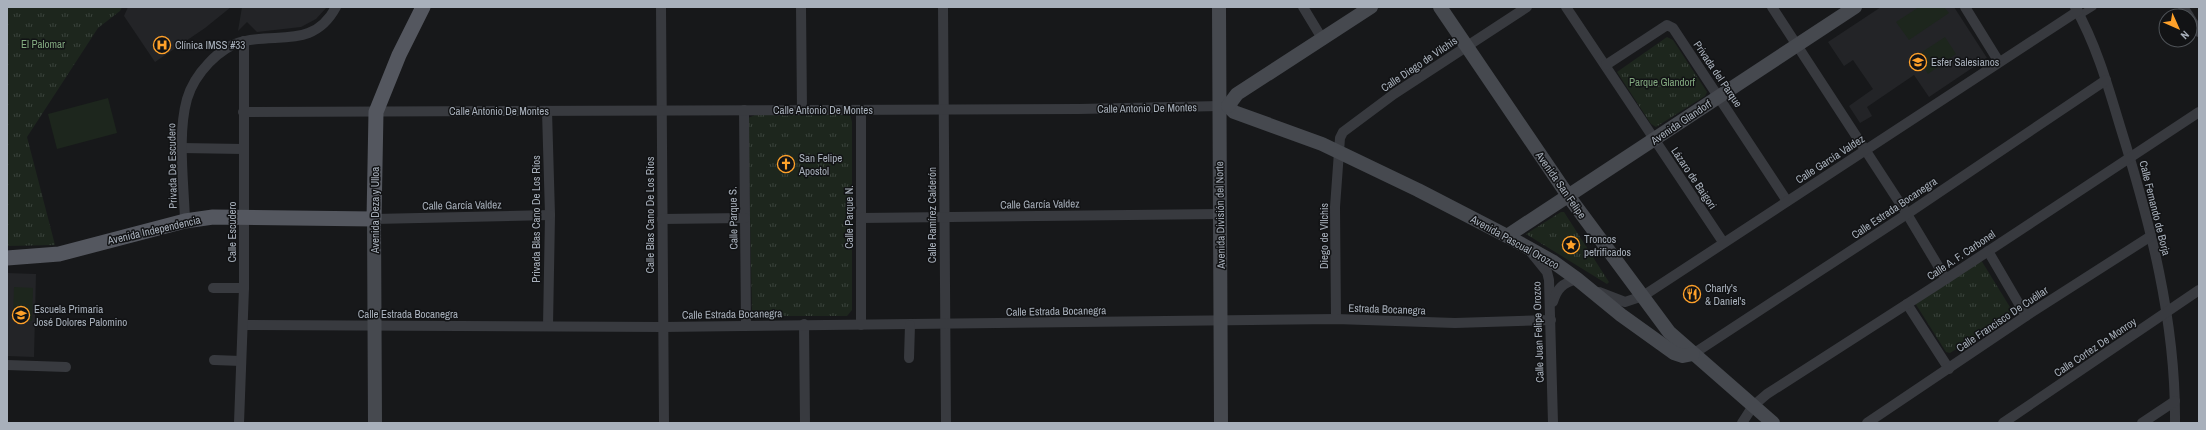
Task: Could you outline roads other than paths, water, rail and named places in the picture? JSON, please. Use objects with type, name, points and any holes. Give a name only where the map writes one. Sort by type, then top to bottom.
[{"type":"main road","name":"Avenida Deza y Ulloa","points":[[375,423],[376,326],[374,219],[376,112],[399,55],[423,7]]},
{"type":"main road","name":"Avenida División del Norte","points":[[1219,7],[1224,106],[1220,214],[1222,320],[1221,423]]},
{"type":"main road","points":[[1224,106],[1237,94],[1323,40],[1371,7]]},
{"type":"main road","name":"Avenida San Felipe","points":[[1440,7],[1569,197],[1669,332],[1693,354]]},
{"type":"main road","name":"Avenida Glandorf","points":[[1507,236],[1569,197],[1855,7]]},
{"type":"main road","name":"Avenida Pascual Orozco","points":[[1224,106],[1234,112],[1339,152],[1418,190],[1507,236],[1527,247],[1590,288],[1621,315],[1674,353],[1683,356],[1693,354]]},
{"type":"main road","name":"Avenida Independencia","points":[[7,258],[59,254],[185,220],[244,216],[374,219]]},
{"type":"main road","points":[[1693,354],[1773,423]]},
{"type":"street","points":[[244,41],[296,38],[306,34],[322,24],[336,7]]},
{"type":"street","name":"Calle Blas Cano De Los Ríos","points":[[661,7],[664,423]]},
{"type":"street","points":[[801,7],[802,110]]},
{"type":"street","name":"Calle Ramírez Calderón","points":[[943,7],[943,218],[946,423]]},
{"type":"street","points":[[1303,7],[1323,40]]},
{"type":"street","name":"Calle Diego de Vilchis","points":[[1339,152],[1340,138],[1347,128],[1527,7]]},
{"type":"street","name":"Lázaro de Baigori","points":[[1566,7],[1654,141],[1723,242]]},
{"type":"street","points":[[1772,7],[1907,214],[1946,279]]},
{"type":"street","points":[[1965,7],[1999,62]]},
{"type":"street","name":"Calle García Valdez","points":[[1590,288],[1620,301],[1631,301],[1643,296],[1723,242],[2078,11],[2093,7]]},
{"type":"street","name":"Calle Fernando de Borja","points":[[2078,11],[2106,80],[2130,157],[2151,236],[2168,313],[2175,401],[2175,423]]},
{"type":"street","name":"Privada del Parque","points":[[1606,66],[1664,27],[1670,26],[1719,96],[1787,201]]},
{"type":"street","name":"Calle Escudero","points":[[239,423],[244,288],[244,41]]},
{"type":"street","name":"Privada De Escudero","points":[[185,220],[182,148],[184,113],[187,99],[195,81],[215,59],[227,49],[244,41]]},
{"type":"street","name":"Calle Estrada Bocanegra","points":[[1693,354],[1907,214],[2106,80]]},
{"type":"street","name":"Calle Antonio De Montes","points":[[243,112],[861,110],[1224,106]]},
{"type":"street","name":"Calle Parque S.","points":[[744,110],[746,325]]},
{"type":"street","name":"Calle Parque N.","points":[[861,110],[861,325]]},
{"type":"street","name":"Privada Blas Cano De Los Ríos","points":[[547,111],[550,215],[548,326]]},
{"type":"street","name":"Calle A. F. Carbonel","points":[[1742,423],[1753,406],[1767,394],[1946,279],[2199,112]]},
{"type":"street","points":[[182,148],[243,149]]},
{"type":"street","name":"Diego de VIlchis","points":[[1336,319],[1335,207],[1339,152]]},
{"type":"street","name":"Calle García Valdez","points":[[861,218],[1220,214]]},
{"type":"street","name":"Calle García Valdez","points":[[374,219],[550,215]]},
{"type":"street","points":[[662,219],[746,218]]},
{"type":"street","name":"Calle Francisco De Cuéllar","points":[[1867,423],[2026,316],[2151,236]]},
{"type":"street","name":"Calle Juan Felipe Orozco","points":[[1527,247],[1547,272],[1552,308],[1552,423]]},
{"type":"street","points":[[1988,251],[2026,316]]},
{"type":"street","points":[[1552,308],[1560,287],[1568,281],[1577,279]]},
{"type":"street","points":[[213,288],[244,288]]},
{"type":"street","name":"Calle Cortez De Monroy","points":[[2002,423],[2168,313],[2199,290]]},
{"type":"street","points":[[1907,304],[1949,369]]},
{"type":"street","name":"Estrada Bocanegra","points":[[1222,320],[1336,319],[1455,323],[1551,320]]},
{"type":"street","name":"Calle Estrada Bocanegra","points":[[243,325],[663,327],[804,324],[861,325],[1222,320]]},
{"type":"street","points":[[804,324],[805,423]]},
{"type":"street","points":[[909,358],[910,324]]},
{"type":"street","points":[[214,360],[241,361]]},
{"type":"street","points":[[7,365],[66,367]]},
{"type":"street","points":[[2142,423],[2175,401]]},
{"type":"place","name":"Clínica IMSS #33","points":[[162,45]]},
{"type":"place","name":"Esfer Salesianos","points":[[1918,62]]},
{"type":"place","name":"San Felipe Apostol","points":[[786,164]]},
{"type":"place","name":"Troncos petrificados","points":[[1571,245]]},
{"type":"place","name":"Charly's & Daniel's","points":[[1692,294]]},
{"type":"place","name":"Escuela Primaria José Dolores Palomino","points":[[21,315]]},
{"type":"park label","name":"El Palomar","points":[[43,44]]},
{"type":"park label","name":"Parque Glandorf","points":[[1662,82]]}]
